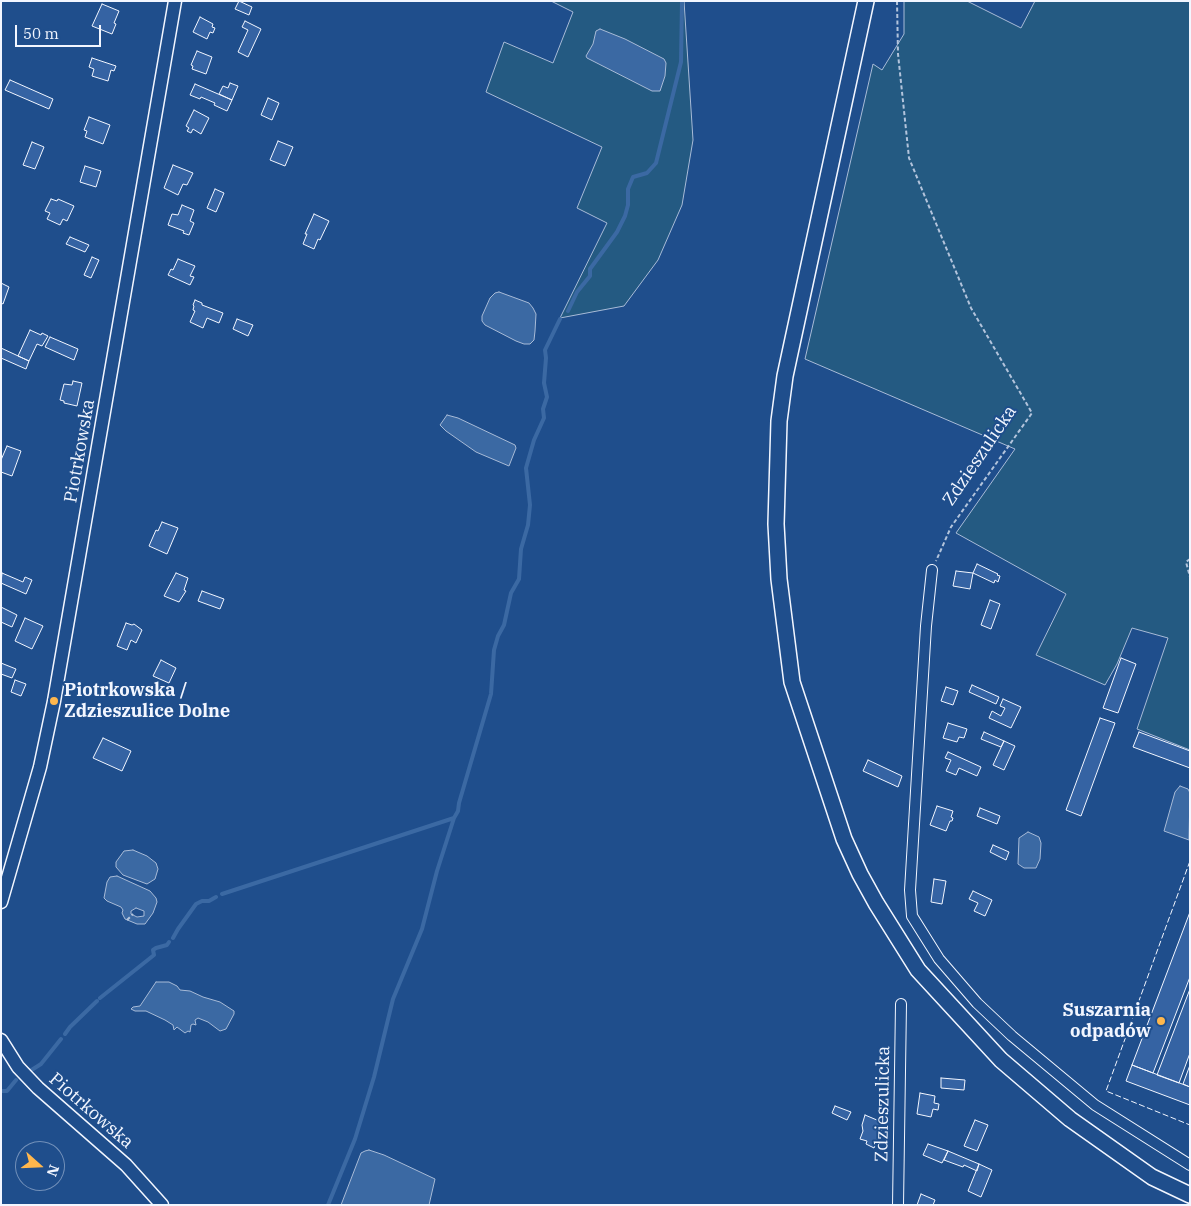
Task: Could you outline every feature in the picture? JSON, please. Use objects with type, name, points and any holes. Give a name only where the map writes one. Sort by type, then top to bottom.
[{"type":"main road","points":[[866,1],[784,376],[779,421],[776,524],[778,570],[792,682],[844,839],[876,903],[918,970],[1001,1060],[1070,1119],[1152,1177],[1190,1195]]},
{"type":"street","name":"Piotrkowska","points":[[1,902],[40,767],[54,701],[175,1]]},
{"type":"street","points":[[932,570],[926,626],[910,890],[912,916],[939,959],[977,1003],[1012,1036],[1095,1105],[1190,1165]]},
{"type":"street","name":"Zdzieszulicka","points":[[898,1205],[901,1004]]},
{"type":"street","name":"Piotrkowska","points":[[1,1040],[18,1068],[38,1088],[126,1165],[162,1205]]},
{"type":"path","name":"Zdzieszulicka","points":[[898,1],[898,54],[909,158],[971,308],[1032,412],[951,527],[932,570]]},
{"type":"path","points":[[1190,559],[1186,562],[1190,577]]},
{"type":"path","points":[[127,920],[133,914]]},
{"type":"shaded area","points":[[551,1],[684,1],[693,140],[682,205],[658,260],[624,306],[560,318],[607,223],[577,208],[602,147],[486,92],[504,42],[553,63],[573,12]]},
{"type":"shaded area","points":[[904,1],[967,1],[1021,28],[1035,1],[1190,1],[1190,750],[1137,729],[1168,638],[1132,628],[1117,664],[1105,685],[1036,655],[1066,594],[956,533],[1015,449],[805,359],[873,64],[882,70],[904,34]]},
{"type":"shaded area","points":[[600,29],[625,39],[664,59],[666,63],[665,76],[660,91],[652,91],[587,58],[586,56],[593,44],[596,31]]},
{"type":"shaded area","points":[[499,292],[529,303],[533,308],[536,314],[535,331],[534,340],[530,344],[516,341],[485,325],[482,321],[482,316],[490,298]]},
{"type":"shaded area","points":[[447,415],[458,418],[515,445],[516,448],[509,466],[476,452],[446,431],[440,425]]},
{"type":"shaded area","points":[[1180,786],[1188,789],[1190,793],[1189,840],[1164,831],[1175,792]]},
{"type":"shaded area","points":[[1028,832],[1039,837],[1041,843],[1040,859],[1036,868],[1024,868],[1018,864],[1019,838]]},
{"type":"shaded area","points":[[133,850],[147,856],[156,863],[158,869],[155,879],[147,884],[123,875],[116,867],[116,862],[124,851]]},
{"type":"shaded area","points":[[117,876],[150,891],[156,898],[157,902],[153,913],[145,924],[137,924],[125,919],[121,907],[104,898],[107,882],[110,877]],"holes":[[[136,908],[144,911],[144,916],[137,917],[131,914],[131,911]]]},
{"type":"shaded area","points":[[156,982],[169,982],[180,990],[190,991],[220,1002],[234,1011],[226,1029],[220,1031],[208,1022],[198,1018],[195,1020],[196,1025],[191,1025],[190,1032],[185,1033],[177,1027],[174,1030],[173,1025],[146,1011],[131,1009],[140,1006]]},
{"type":"shaded area","points":[[369,1150],[435,1179],[429,1205],[341,1205],[361,1153]]},
{"type":"building","points":[[239,1],[252,7],[249,15],[235,9]]},
{"type":"building","points":[[102,4],[119,11],[112,34],[92,26]]},
{"type":"building","points":[[200,17],[213,24],[212,27],[215,28],[213,33],[210,32],[207,39],[193,32]]},
{"type":"building","points":[[245,21],[261,29],[248,57],[238,52],[248,30],[242,27]]},
{"type":"building","points":[[197,51],[212,57],[206,74],[192,69],[193,66],[191,65]]},
{"type":"building","points":[[92,58],[116,66],[114,71],[111,70],[108,81],[92,76],[94,69],[89,67]]},
{"type":"building","points":[[10,80],[53,99],[49,109],[5,90]]},
{"type":"building","points":[[230,83],[238,86],[232,100],[219,94],[223,86],[228,88]]},
{"type":"building","points":[[195,84],[232,100],[227,111],[214,105],[215,103],[190,95]]},
{"type":"building","points":[[268,98],[279,103],[272,120],[261,115]]},
{"type":"building","points":[[194,110],[209,118],[201,134],[193,129],[191,133],[187,131],[189,128],[186,126]]},
{"type":"building","points":[[89,117],[110,125],[103,144],[85,137],[87,131],[84,130]]},
{"type":"building","points":[[278,141],[293,147],[285,166],[270,160]]},
{"type":"building","points":[[32,142],[44,147],[35,169],[23,165]]},
{"type":"building","points":[[173,165],[193,173],[187,185],[183,184],[178,195],[164,188]]},
{"type":"building","points":[[85,166],[101,171],[96,187],[80,182]]},
{"type":"building","points":[[215,189],[224,193],[216,212],[207,208]]},
{"type":"building","points":[[51,199],[57,201],[58,199],[74,206],[67,221],[63,219],[60,225],[47,219],[50,213],[45,211]]},
{"type":"building","points":[[182,205],[194,210],[190,221],[194,223],[189,235],[168,225],[172,214],[178,215]]},
{"type":"building","points":[[314,214],[329,221],[314,249],[303,244],[307,234],[305,234]]},
{"type":"building","points":[[70,237],[89,245],[85,252],[66,244]]},
{"type":"building","points":[[92,257],[99,260],[91,278],[84,275]]},
{"type":"building","points":[[178,259],[195,266],[190,276],[194,277],[190,285],[168,275],[171,269],[173,270]]},
{"type":"building","points":[[1,283],[9,287],[3,304],[1,303]]},
{"type":"building","points":[[195,300],[202,303],[202,305],[223,313],[219,323],[207,318],[203,328],[190,322],[195,311],[193,310],[193,305]]},
{"type":"building","points":[[237,319],[253,325],[248,336],[233,329]]},
{"type":"building","points":[[30,330],[48,336],[42,346],[37,344],[29,361],[18,356]]},
{"type":"building","points":[[50,337],[78,349],[74,360],[45,347]]},
{"type":"building","points":[[1,348],[29,361],[26,369],[1,358]]},
{"type":"building","points":[[73,381],[82,383],[77,406],[60,400],[64,384],[72,385]]},
{"type":"building","points":[[7,446],[21,451],[12,476],[1,472],[1,460]]},
{"type":"building","points":[[162,522],[178,528],[167,554],[149,546]]},
{"type":"building","points":[[977,564],[998,574],[1000,576],[998,582],[995,580],[994,583],[973,573]]},
{"type":"building","points":[[956,571],[973,573],[970,589],[953,586]]},
{"type":"building","points":[[2,573],[23,582],[25,577],[32,580],[26,594],[1,583]]},
{"type":"building","points":[[176,573],[188,578],[184,590],[186,591],[179,602],[164,596]]},
{"type":"building","points":[[202,591],[224,599],[220,609],[198,601]]},
{"type":"building","points":[[990,600],[1000,604],[991,629],[981,625]]},
{"type":"building","points":[[1,607],[17,615],[12,627],[1,622]]},
{"type":"building","points":[[25,618],[43,626],[32,649],[15,641]]},
{"type":"building","points":[[126,623],[134,624],[142,630],[136,643],[131,640],[127,650],[117,646]]},
{"type":"building","points":[[1121,658],[1136,664],[1118,713],[1103,708]]},
{"type":"building","points":[[161,660],[176,668],[169,683],[153,676]]},
{"type":"building","points":[[1,663],[16,669],[12,678],[1,674]]},
{"type":"building","points":[[15,680],[26,684],[21,696],[11,692]]},
{"type":"building","points":[[972,685],[999,697],[996,704],[969,692]]},
{"type":"building","points":[[946,687],[958,691],[953,705],[941,701]]},
{"type":"building","points":[[1003,699],[1021,707],[1011,728],[989,718],[992,711],[1001,716],[1005,708],[1000,706]]},
{"type":"building","points":[[1100,718],[1115,723],[1081,816],[1066,810]]},
{"type":"building","points":[[948,723],[967,729],[964,738],[959,737],[957,742],[943,738]]},
{"type":"building","points":[[984,732],[1004,741],[1001,747],[981,739]]},
{"type":"building","points":[[1139,732],[1190,751],[1190,768],[1133,747]]},
{"type":"building","points":[[103,738],[131,751],[122,771],[93,758]]},
{"type":"building","points":[[1004,741],[1015,746],[1004,770],[993,765]]},
{"type":"building","points":[[948,752],[981,767],[977,776],[959,768],[956,775],[946,771],[951,760],[945,758]]},
{"type":"building","points":[[868,760],[902,776],[898,787],[863,771]]},
{"type":"building","points":[[937,806],[953,811],[952,821],[950,821],[946,831],[930,825]]},
{"type":"building","points":[[980,808],[1000,816],[997,824],[977,816]]},
{"type":"building","points":[[993,845],[1009,852],[1006,860],[990,852]]},
{"type":"building","points":[[934,879],[946,881],[942,904],[931,902]]},
{"type":"building","points":[[973,891],[992,900],[985,916],[974,911],[978,903],[969,899]]},
{"type":"building","name":"Suszarnia odpadów","points":[[1190,912],[1190,977],[1153,1073],[1132,1065]]},
{"type":"building","name":"Suszarnia odpadów","points":[[1190,989],[1190,1053],[1179,1083],[1157,1075]]},
{"type":"building","points":[[1132,1065],[1190,1087],[1190,1105],[1126,1081]]},
{"type":"building","name":"Suszarnia odpadów","points":[[1190,1065],[1190,1087],[1183,1084]]},
{"type":"building","points":[[941,1078],[965,1080],[964,1090],[941,1088]]},
{"type":"building","points":[[920,1093],[935,1096],[934,1103],[939,1104],[938,1110],[933,1109],[931,1117],[917,1114]]},
{"type":"building","points":[[835,1106],[851,1112],[847,1120],[832,1113]]},
{"type":"building","points":[[865,1115],[884,1123],[874,1148],[866,1144],[867,1141],[860,1139]]},
{"type":"building","points":[[975,1120],[988,1125],[977,1151],[964,1146]]},
{"type":"building","points":[[928,1144],[948,1151],[942,1163],[923,1155]]},
{"type":"building","points":[[948,1151],[979,1164],[977,1171],[964,1165],[963,1167],[944,1160]]},
{"type":"building","points":[[979,1164],[992,1170],[981,1197],[968,1191]]},
{"type":"building","points":[[921,1194],[935,1200],[933,1205],[917,1205]]},
{"type":"waterway","points":[[568,311],[577,292],[590,276],[590,269],[617,232],[625,216],[628,205],[628,189],[633,177],[647,173],[656,163],[681,62],[682,1]]},
{"type":"waterway","points":[[328,1205],[355,1139],[374,1077],[393,999],[422,929],[437,871],[458,811],[491,694],[494,650],[504,625],[511,593],[519,579],[521,549],[528,525],[530,505],[526,468],[534,440],[544,418],[543,409],[547,397],[544,383],[545,350],[560,319]]},
{"type":"waterway","points":[[222,894],[454,818]]},
{"type":"waterway","points":[[173,938],[196,904],[216,897]]},
{"type":"waterway","points":[[100,998],[154,955],[153,950],[167,945],[169,942]]},
{"type":"waterway","points":[[65,1034],[97,1001]]},
{"type":"waterway","points":[[30,1071],[41,1064],[61,1039]]},
{"type":"waterway","points":[[1,1091],[7,1091],[16,1080]]},
{"type":"fence","points":[[1190,861],[1106,1091],[1190,1125]]},
{"type":"place","name":"Piotrkowska / Zdzieszulice Dolne","points":[[54,701]]},
{"type":"place","name":"Suszarnia odpadów","points":[[1161,1021]]}]
